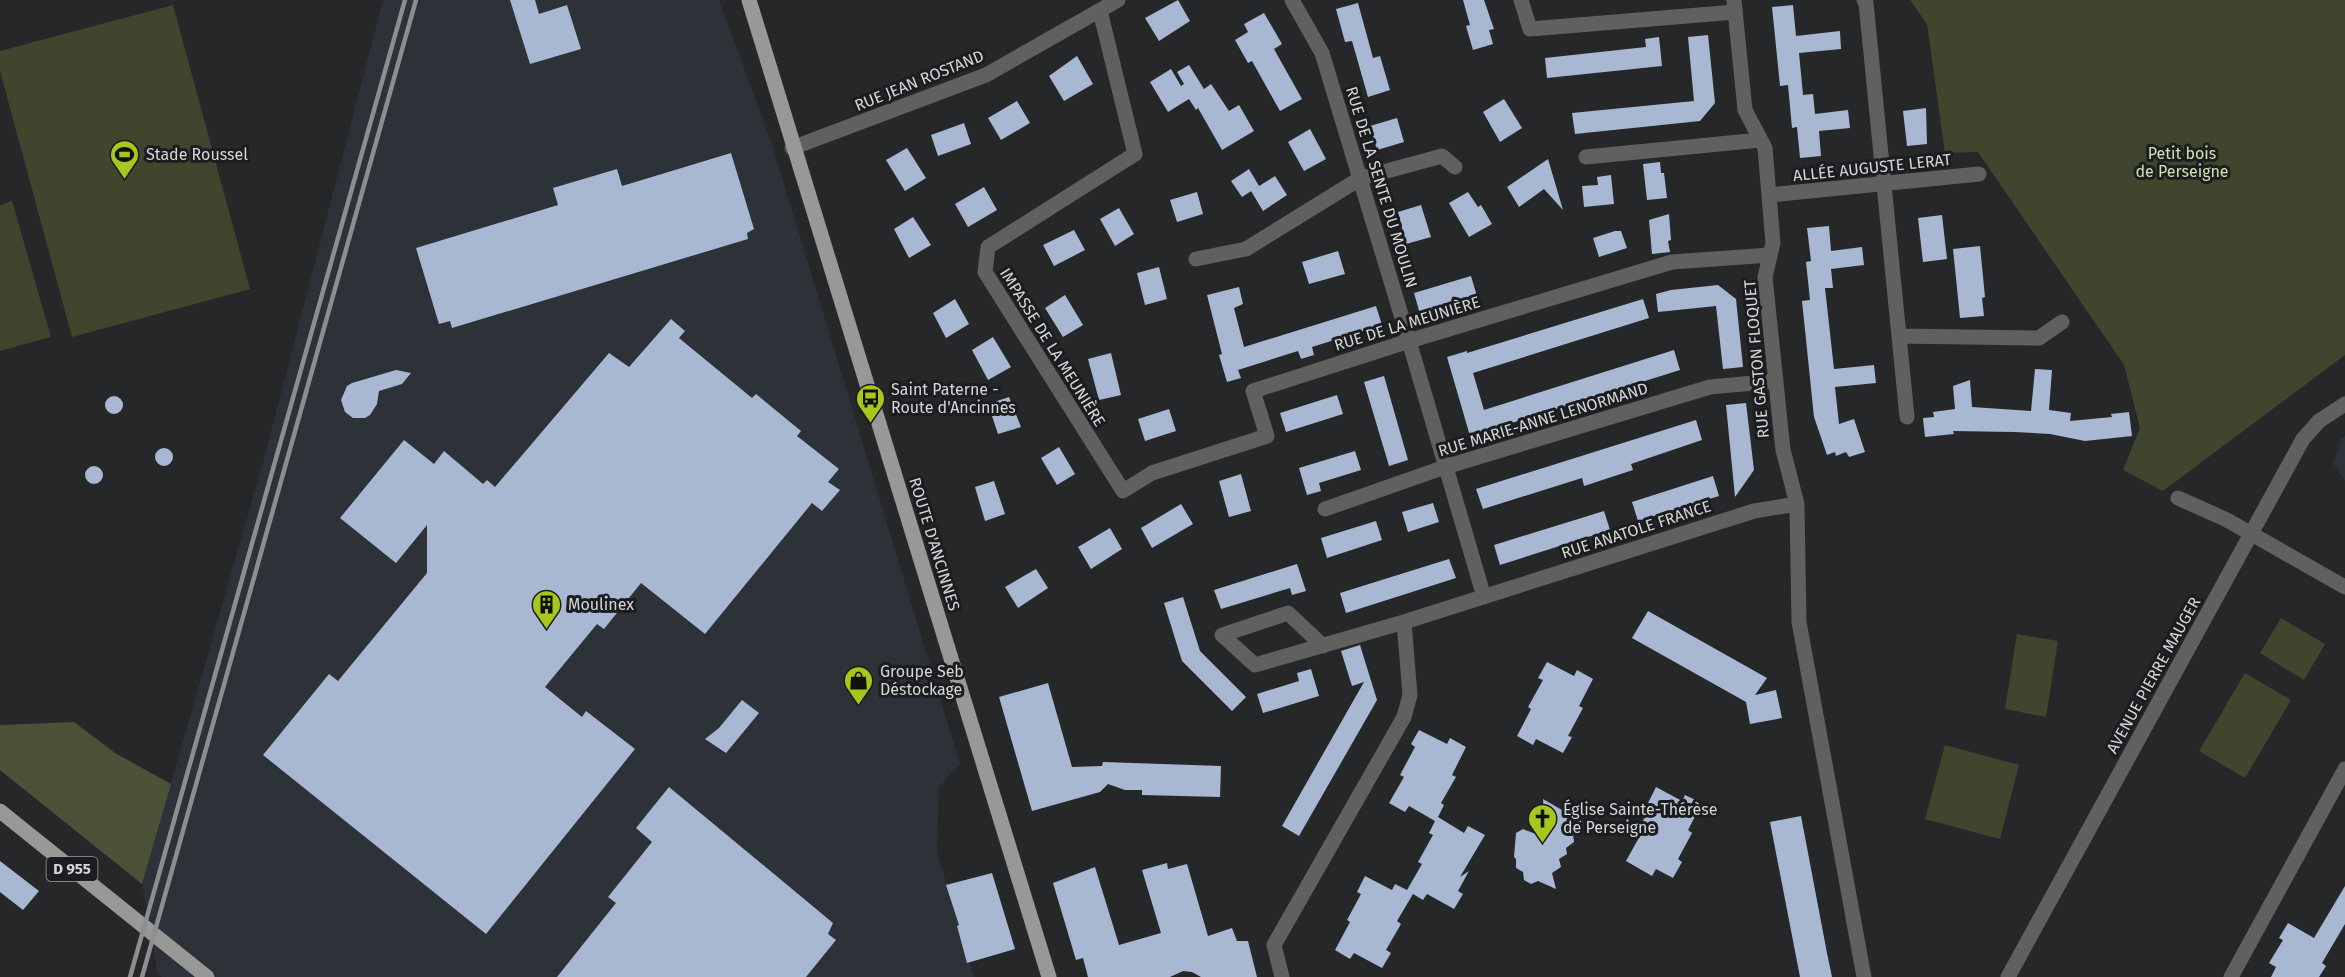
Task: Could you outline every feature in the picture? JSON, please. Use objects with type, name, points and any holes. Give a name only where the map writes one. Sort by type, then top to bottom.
[{"type":"main road","name":"ROUTE D'ANCINNES","points":[[749,0],[792,148],[939,616],[1049,977]]},
{"type":"main road","name":"D 955","points":[[0,811],[207,977]]},
{"type":"street","name":"RUE JEAN ROSTAND","points":[[792,148],[986,75],[1118,0]]},
{"type":"street","name":"RUE DE LA SENTE DU MOULIN","points":[[1292,0],[1322,53],[1484,597]]},
{"type":"street","points":[[1521,0],[1530,29],[1734,6]]},
{"type":"street","points":[[1864,0],[1907,417]]},
{"type":"street","name":"RUE GASTON FLOQUET","points":[[1734,6],[1745,110],[1765,148],[1773,243],[1765,277],[1783,450],[1797,504]]},
{"type":"street","name":"IMPASSE DE LA MEUNIÈRE","points":[[1100,10],[1135,154],[988,247],[985,272],[1123,491]]},
{"type":"street","points":[[1586,156],[1760,140]]},
{"type":"street","points":[[1196,259],[1246,249],[1361,178],[1442,156],[1455,167]]},
{"type":"street","name":"ALLÉE AUGUSTE LERAT","points":[[1769,195],[1980,174]]},
{"type":"street","name":"RUE DE LA MEUNIÈRE","points":[[1123,491],[1152,473],[1267,436],[1253,391],[1409,341],[1672,262],[1770,255]]},
{"type":"street","points":[[1899,336],[2039,338],[2062,322]]},
{"type":"street","name":"RUE MARIE-ANNE LENORMAND","points":[[1325,509],[1445,467],[1710,387],[1776,381]]},
{"type":"street","name":"AVENUE PIERRE MAUGER","points":[[2008,977],[2303,439],[2319,421],[2345,404]]},
{"type":"street","points":[[2178,498],[2227,520],[2345,587]]},
{"type":"street","points":[[1797,504],[1798,622],[1864,977]]},
{"type":"street","name":"RUE ANATOLE FRANCE","points":[[1323,646],[1288,613],[1222,635],[1255,665],[1323,646],[1404,622],[1754,511],[1797,504]]},
{"type":"street","points":[[1282,977],[1274,945],[1404,717],[1410,695],[1404,622]]},
{"type":"street","points":[[2231,977],[2345,769]]},
{"type":"shaded area","points":[[383,0],[719,0],[771,141],[960,764],[939,787],[937,851],[974,977],[162,977],[158,974],[142,884],[264,459]]},
{"type":"shaded area","points":[[2345,436],[2345,481],[2333,463],[2341,439]]},
{"type":"green space","name":"Petit bois de Perseigne","points":[[1910,0],[2345,0],[2345,355],[2163,491],[2123,470],[2140,428],[2124,365],[1978,152],[1945,153],[1927,24]]},
{"type":"green space","name":"Stade Roussel","points":[[173,5],[250,289],[72,337],[0,71],[0,51]]},
{"type":"green space","points":[[12,201],[51,337],[0,351],[0,205]]},
{"type":"green space","points":[[2281,618],[2325,644],[2304,680],[2260,653]]},
{"type":"green space","points":[[2017,634],[2058,641],[2046,717],[2005,709]]},
{"type":"green space","points":[[2245,673],[2291,700],[2245,778],[2199,751]]},
{"type":"green space","points":[[74,722],[115,753],[171,784],[142,884],[0,770],[0,725]]},
{"type":"green space","points":[[1945,745],[2019,765],[2000,839],[1925,819]]},
{"type":"building","points":[[510,0],[535,0],[539,14],[567,5],[581,49],[530,64]]},
{"type":"building","points":[[1178,0],[1190,21],[1159,41],[1145,18]]},
{"type":"building","points":[[1463,0],[1484,0],[1494,29],[1489,30],[1493,44],[1473,50],[1466,26],[1470,25]]},
{"type":"building","points":[[1358,3],[1373,58],[1380,56],[1390,90],[1368,97],[1352,41],[1345,42],[1336,9]]},
{"type":"building","points":[[1793,5],[1796,36],[1840,31],[1841,49],[1799,53],[1803,95],[1813,94],[1815,114],[1848,110],[1850,128],[1819,131],[1821,156],[1800,158],[1797,127],[1792,128],[1788,85],[1780,86],[1772,7]]},
{"type":"building","points":[[1264,13],[1282,44],[1274,49],[1302,99],[1280,111],[1252,61],[1248,63],[1235,40],[1248,32],[1244,24]]},
{"type":"building","points":[[1708,35],[1715,103],[1700,121],[1575,134],[1572,113],[1694,101],[1688,37]]},
{"type":"building","points":[[1659,37],[1662,66],[1547,78],[1545,58],[1646,47],[1645,39]]},
{"type":"building","points":[[1077,56],[1093,84],[1064,101],[1049,76]]},
{"type":"building","points":[[1189,65],[1204,89],[1211,84],[1229,111],[1239,105],[1254,131],[1222,150],[1198,108],[1196,110],[1189,99],[1168,112],[1150,82],[1171,69],[1181,86],[1184,84],[1177,72]]},
{"type":"building","points":[[1504,99],[1522,128],[1500,142],[1483,112]]},
{"type":"building","points":[[1017,101],[1030,123],[1001,140],[988,118]]},
{"type":"building","points":[[1926,108],[1927,144],[1907,146],[1903,111]]},
{"type":"building","points":[[1397,118],[1404,142],[1377,150],[1370,126]]},
{"type":"building","points":[[964,123],[971,144],[938,156],[931,135]]},
{"type":"building","points":[[1310,129],[1326,159],[1304,171],[1288,142]]},
{"type":"building","points":[[907,148],[926,178],[905,191],[886,160]]},
{"type":"building","points":[[731,153],[754,229],[747,233],[748,239],[452,328],[450,321],[439,324],[416,248],[558,205],[553,188],[617,169],[622,186]]},
{"type":"building","points":[[1548,159],[1563,210],[1544,189],[1519,207],[1507,187]]},
{"type":"building","points":[[1660,162],[1661,173],[1664,173],[1667,198],[1647,200],[1643,164]]},
{"type":"building","points":[[1249,169],[1259,186],[1242,197],[1231,181]]},
{"type":"building","points":[[1611,175],[1614,204],[1584,207],[1582,186],[1598,185],[1597,177]]},
{"type":"building","points":[[1275,176],[1287,195],[1263,211],[1251,191]]},
{"type":"building","points":[[984,187],[997,210],[968,227],[955,204]]},
{"type":"building","points":[[1197,192],[1203,214],[1177,222],[1170,200]]},
{"type":"building","points":[[1468,192],[1478,207],[1481,205],[1492,224],[1469,237],[1449,203]]},
{"type":"building","points":[[1421,205],[1431,237],[1406,244],[1398,212]]},
{"type":"building","points":[[1119,208],[1134,234],[1115,246],[1100,219]]},
{"type":"building","points":[[1669,214],[1670,252],[1652,254],[1649,220]]},
{"type":"building","points":[[1942,215],[1947,259],[1923,262],[1918,218]]},
{"type":"building","points":[[913,217],[931,245],[909,258],[894,229]]},
{"type":"building","points":[[1829,226],[1831,251],[1862,247],[1864,265],[1831,269],[1833,288],[1825,288],[1834,369],[1874,365],[1876,383],[1835,387],[1839,424],[1854,419],[1865,452],[1849,457],[1846,452],[1836,456],[1835,452],[1827,455],[1814,417],[1802,301],[1810,300],[1806,262],[1811,261],[1807,228]]},
{"type":"building","points":[[1074,230],[1085,250],[1054,266],[1043,245]]},
{"type":"building","points":[[1621,231],[1627,248],[1599,257],[1593,238]]},
{"type":"building","points":[[1980,246],[1985,297],[1982,298],[1984,316],[1960,318],[1953,249]]},
{"type":"building","points":[[1338,251],[1345,274],[1309,284],[1302,262]]},
{"type":"building","points":[[1159,267],[1167,299],[1145,305],[1137,273]]},
{"type":"building","points":[[1471,276],[1479,303],[1466,307],[1463,299],[1434,309],[1436,316],[1422,321],[1414,293]]},
{"type":"building","points":[[1718,285],[1736,299],[1743,367],[1723,369],[1716,306],[1658,312],[1656,294],[1671,290]]},
{"type":"building","points":[[1239,287],[1243,304],[1234,308],[1244,347],[1376,306],[1382,325],[1312,347],[1314,355],[1301,359],[1298,351],[1238,370],[1241,378],[1227,382],[1207,295]]},
{"type":"building","points":[[1065,295],[1083,325],[1063,337],[1045,308]]},
{"type":"building","points":[[955,299],[969,324],[946,338],[933,313]]},
{"type":"building","points":[[1643,299],[1649,318],[1473,373],[1484,410],[1674,350],[1680,370],[1470,436],[1447,357],[1467,351],[1467,353]]},
{"type":"building","name":"Moulinex","points":[[671,319],[685,331],[679,338],[752,398],[756,394],[801,431],[797,436],[839,469],[828,482],[840,490],[822,511],[812,503],[705,634],[641,583],[604,629],[597,624],[545,687],[582,717],[586,711],[635,749],[486,934],[263,755],[329,674],[338,681],[427,573],[427,525],[396,563],[340,518],[404,440],[434,464],[444,451],[483,484],[487,480],[495,487],[609,353],[629,367]]},
{"type":"building","points":[[993,337],[1011,367],[988,380],[972,350]]},
{"type":"building","points":[[1111,353],[1121,395],[1099,400],[1088,359]]},
{"type":"building","points":[[2035,369],[2052,370],[2049,410],[2071,413],[2070,421],[2112,417],[2111,414],[2129,412],[2132,436],[2085,441],[2050,434],[1953,431],[1954,434],[1925,437],[1923,418],[1934,417],[1933,412],[1955,409],[1953,386],[1970,380],[1972,407],[2031,411]]},
{"type":"building","points":[[396,370],[411,373],[402,384],[379,391],[377,404],[370,415],[365,418],[353,418],[345,412],[341,400],[347,386]]},
{"type":"building","points":[[1384,376],[1408,460],[1389,466],[1364,382]]},
{"type":"building","points":[[1337,395],[1343,414],[1286,432],[1280,413]]},
{"type":"building","points":[[114,396],[120,399],[123,405],[120,411],[114,414],[108,411],[105,405],[108,399]]},
{"type":"building","points":[[1009,397],[1021,427],[998,434],[988,404]]},
{"type":"building","points":[[1746,403],[1754,470],[1735,497],[1726,405]]},
{"type":"building","points":[[1169,409],[1176,431],[1145,441],[1138,419]]},
{"type":"building","points":[[1696,420],[1702,440],[1631,464],[1633,470],[1584,486],[1582,478],[1483,509],[1476,489]]},
{"type":"building","points":[[1059,447],[1075,474],[1057,485],[1041,458]]},
{"type":"building","points":[[164,448],[170,451],[173,457],[170,463],[164,466],[158,463],[155,457],[158,451]]},
{"type":"building","points":[[1355,451],[1361,470],[1319,483],[1321,491],[1307,495],[1299,468]]},
{"type":"building","points":[[94,466],[100,469],[103,475],[100,481],[94,484],[88,481],[85,475],[88,469]]},
{"type":"building","points":[[1241,474],[1251,511],[1229,517],[1219,481]]},
{"type":"building","points":[[1713,476],[1719,496],[1638,521],[1632,502]]},
{"type":"building","points":[[994,481],[1005,514],[985,521],[975,487]]},
{"type":"building","points":[[1433,503],[1439,522],[1408,532],[1402,512]]},
{"type":"building","points":[[1181,504],[1193,524],[1152,548],[1141,528]]},
{"type":"building","points":[[1604,511],[1610,530],[1500,565],[1494,545]]},
{"type":"building","points":[[1376,521],[1382,540],[1327,558],[1321,538]]},
{"type":"building","points":[[1110,528],[1122,549],[1091,569],[1078,547]]},
{"type":"building","points":[[1449,559],[1456,578],[1346,613],[1340,593]]},
{"type":"building","points":[[1297,564],[1306,591],[1292,595],[1290,588],[1221,609],[1214,590]]},
{"type":"building","points":[[1036,569],[1048,588],[1018,608],[1005,587]]},
{"type":"building","points":[[1183,597],[1200,651],[1246,697],[1232,711],[1182,661],[1164,603]]},
{"type":"building","points":[[1648,611],[1767,678],[1755,695],[1776,690],[1782,718],[1750,724],[1746,702],[1632,638]]},
{"type":"building","points":[[1360,645],[1377,700],[1299,836],[1282,826],[1364,682],[1352,686],[1341,651]]},
{"type":"building","points":[[1547,662],[1574,676],[1577,670],[1593,679],[1579,706],[1583,708],[1568,736],[1572,737],[1563,753],[1536,739],[1533,745],[1517,736],[1531,709],[1528,707],[1543,680],[1538,678]]},
{"type":"building","points":[[1311,669],[1319,696],[1263,713],[1257,694],[1299,681],[1297,673]]},
{"type":"building","points":[[1048,683],[1072,767],[1102,766],[1103,762],[1221,766],[1220,797],[1142,795],[1142,790],[1125,790],[1108,784],[1100,792],[1032,811],[999,697]]},
{"type":"building","points":[[742,700],[759,713],[726,753],[705,739],[719,728]]},
{"type":"building","points":[[1419,730],[1447,744],[1450,738],[1466,747],[1452,775],[1456,777],[1441,803],[1444,805],[1438,817],[1464,833],[1468,826],[1485,835],[1460,877],[1469,871],[1458,891],[1463,894],[1454,909],[1427,894],[1423,900],[1413,894],[1397,921],[1401,924],[1386,950],[1391,953],[1382,968],[1354,953],[1350,959],[1335,950],[1350,922],[1347,920],[1361,894],[1357,892],[1365,876],[1392,890],[1395,884],[1407,890],[1422,864],[1418,862],[1433,835],[1429,833],[1435,821],[1409,806],[1405,812],[1389,803],[1404,777],[1400,775],[1415,747],[1411,744]]},
{"type":"building","points":[[669,787],[833,923],[828,934],[836,940],[806,977],[557,977],[616,903],[608,897],[652,842],[636,828]]},
{"type":"building","points":[[1656,787],[1682,801],[1685,795],[1702,803],[1688,830],[1692,833],[1678,859],[1682,862],[1673,878],[1656,869],[1652,876],[1626,861],[1641,834],[1637,831],[1652,805],[1648,803]]},
{"type":"building","name":"Église Sainte-Thérèse de Perseigne","points":[[1543,799],[1581,821],[1581,829],[1573,834],[1574,842],[1566,848],[1567,854],[1559,859],[1561,867],[1552,873],[1556,889],[1538,881],[1531,884],[1524,880],[1523,872],[1516,868],[1514,857],[1516,833],[1523,829],[1536,834],[1536,820],[1544,815]]},
{"type":"building","points":[[1801,816],[1832,977],[1800,977],[1770,822]]},
{"type":"building","points":[[0,861],[39,891],[23,910],[0,892]]},
{"type":"building","points":[[1167,863],[1168,869],[1187,864],[1208,936],[1232,928],[1237,941],[1248,941],[1257,977],[1201,977],[1192,972],[1183,971],[1170,977],[1088,977],[1083,958],[1076,960],[1053,883],[1095,867],[1119,945],[1161,933],[1142,870]]},
{"type":"building","points":[[992,873],[1015,949],[967,963],[957,926],[959,925],[946,885]]},
{"type":"building","points":[[2345,886],[2345,924],[2322,963],[2326,966],[2319,977],[2271,977],[2276,967],[2269,963],[2283,940],[2279,938],[2288,923],[2314,938]]},
{"type":"railway","points":[[130,977],[405,0]]},
{"type":"railway","points":[[142,977],[416,0]]},
{"type":"place","name":"Stade Roussel","points":[[125,180]]},
{"type":"place","name":"Saint Paterne - Route d'Ancinnes","points":[[870,424]]},
{"type":"place","name":"Moulinex","points":[[547,630]]},
{"type":"place","name":"Groupe Seb Déstockage","points":[[859,706]]},
{"type":"place","name":"Église Sainte-Thérèse de Perseigne","points":[[1542,844]]}]
